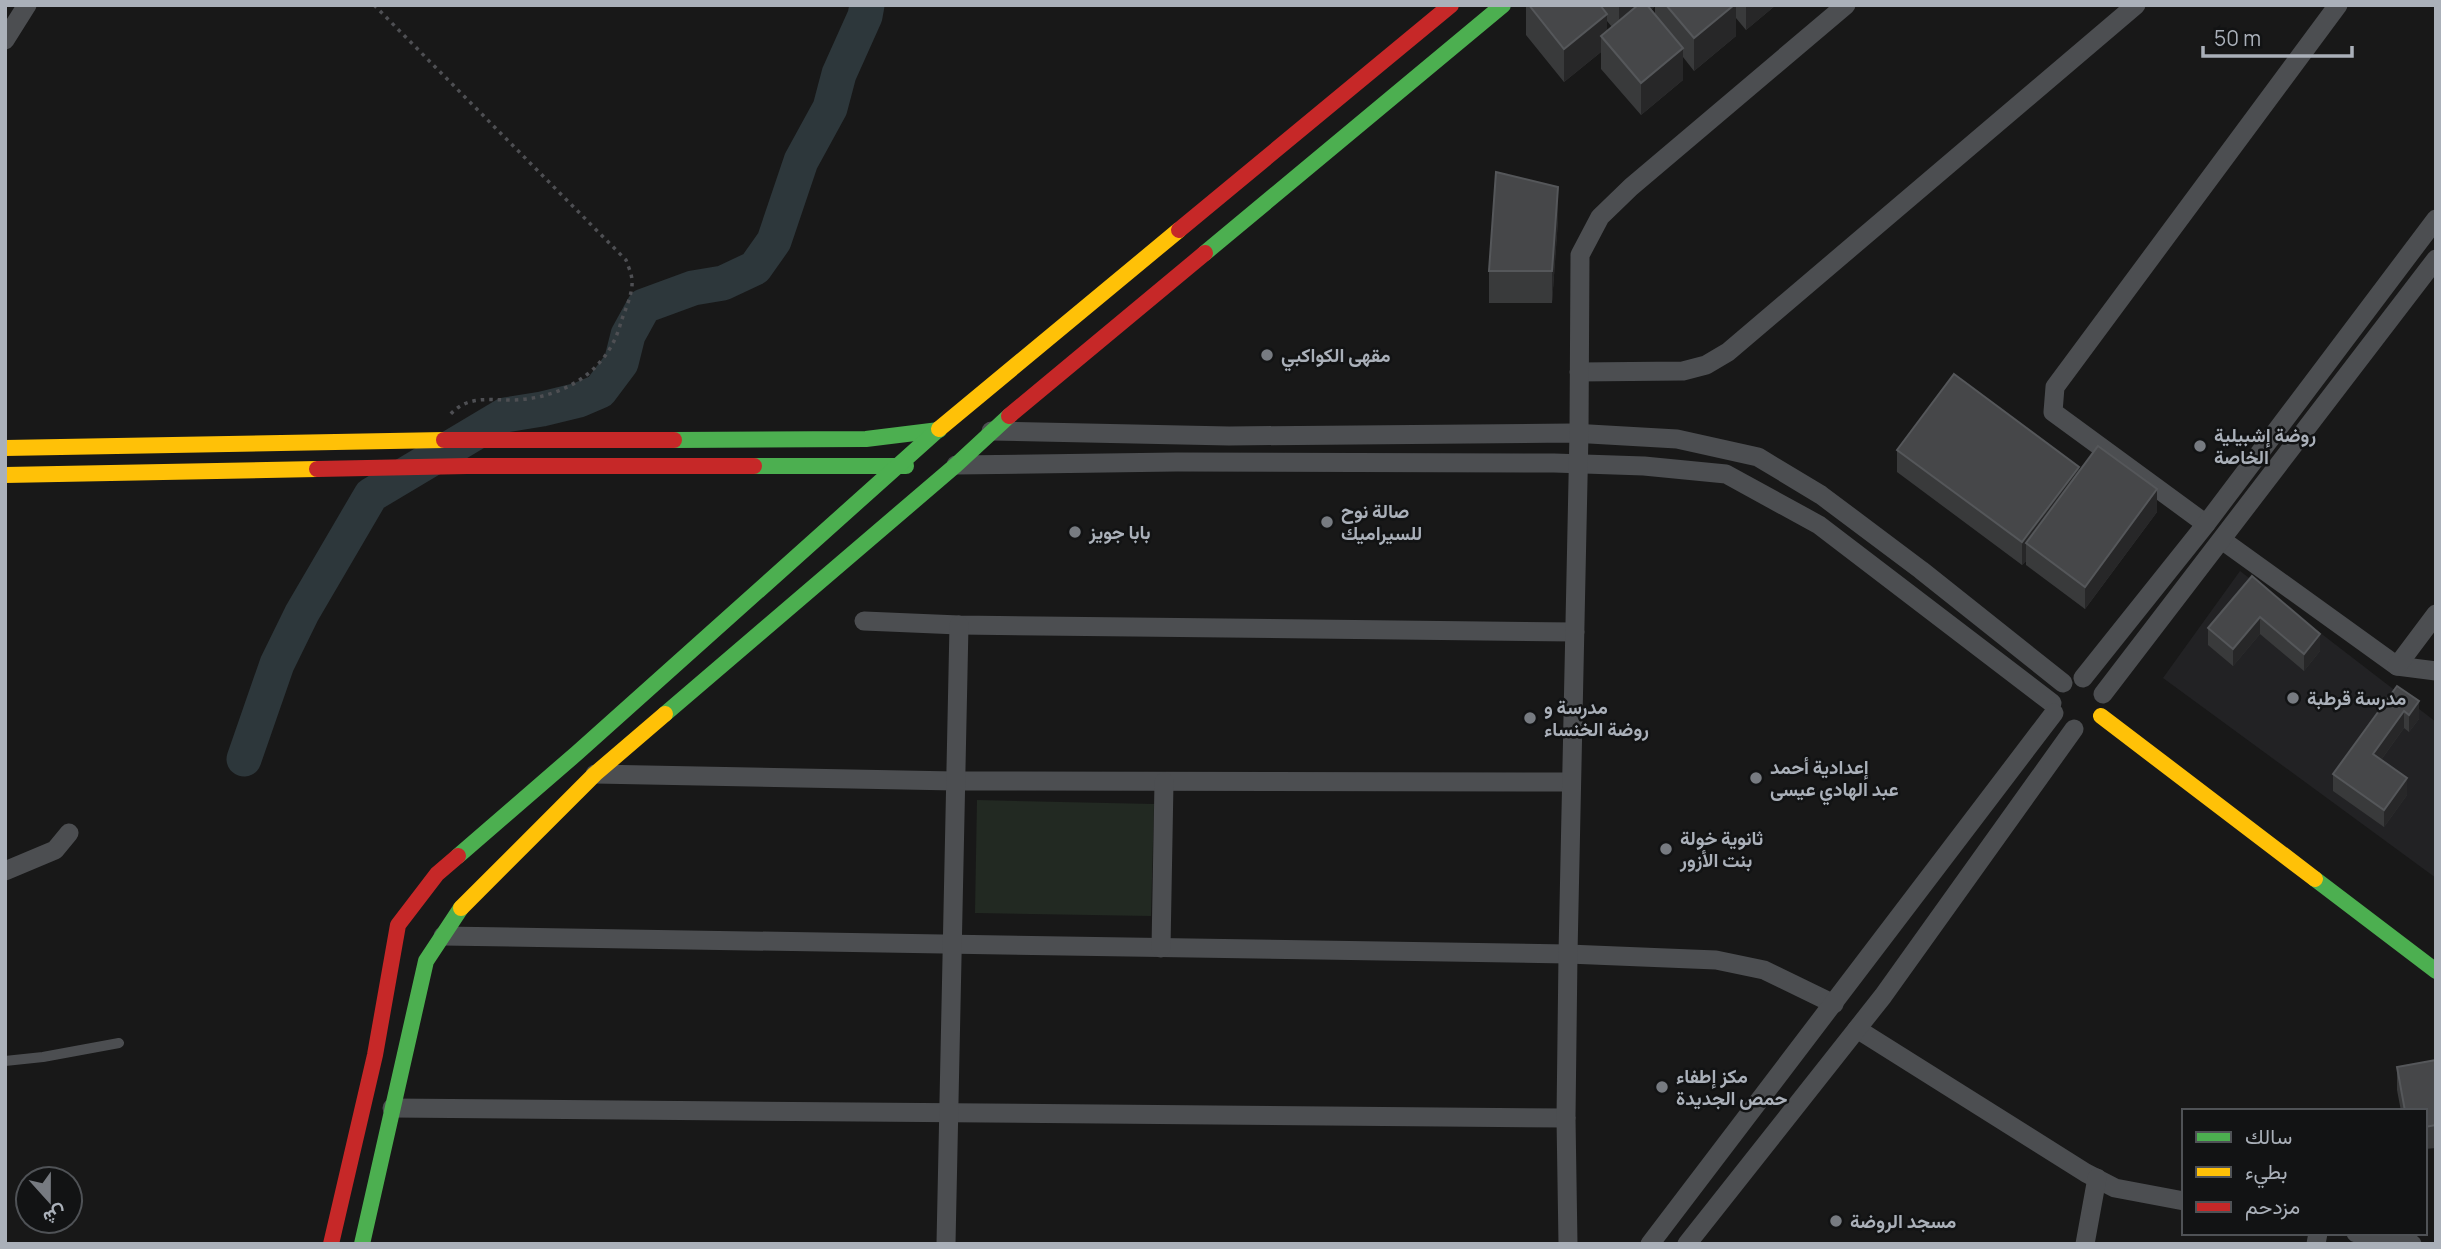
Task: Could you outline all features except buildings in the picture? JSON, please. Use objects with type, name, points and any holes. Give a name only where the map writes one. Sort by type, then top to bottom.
[{"type":"main road","points":[[331,1244],[375,1055],[398,925],[437,874],[577,753],[937,430],[1451,5]]},
{"type":"main road","points":[[362,1244],[426,961],[466,901],[595,774],[956,465],[991,431],[1503,5]]},
{"type":"main road","points":[[5,448],[429,440],[866,439],[937,430],[991,431]]},
{"type":"main road","points":[[5,475],[467,466],[956,465]]},
{"type":"main road","points":[[2101,716],[2436,971]]},
{"type":"street","points":[[5,40],[27,5]]},
{"type":"street","points":[[1568,1244],[1567,954],[1579,433],[1580,255],[1600,217],[1631,187],[1846,5]]},
{"type":"street","points":[[1579,372],[1683,371],[1706,365],[1728,352],[2136,5]]},
{"type":"street","points":[[2206,524],[2053,412],[2055,387],[2338,5]]},
{"type":"street","points":[[2083,678],[2206,524],[2436,219]]},
{"type":"street","points":[[2103,694],[2436,259]]},
{"type":"street","points":[[991,431],[1228,436],[1579,433],[1677,439],[1758,457],[1821,495],[1921,570],[2063,683]]},
{"type":"street","points":[[956,465],[1176,462],[1578,464],[1644,466],[1726,474],[1819,525],[2053,708],[2065,726],[2074,729],[2089,728],[2101,716],[2104,703],[2103,694],[2098,687],[2083,678],[2070,679],[2056,690],[2053,708],[1834,1004],[1650,1244]]},
{"type":"street","points":[[2222,540],[2397,666],[2436,671]]},
{"type":"street","points":[[2397,666],[2436,614]]},
{"type":"street","points":[[864,621],[959,625],[1575,632]]},
{"type":"street","points":[[946,1244],[959,625]]},
{"type":"street","points":[[1687,1244],[1884,996],[2074,729]]},
{"type":"street","points":[[595,774],[955,781],[1572,782]]},
{"type":"street","points":[[1161,948],[1164,782]]},
{"type":"street","points":[[5,871],[55,850],[69,834]]},
{"type":"street","points":[[443,936],[1567,954],[1716,960],[1764,970],[1834,1004]]},
{"type":"street","points":[[1857,1029],[2096,1178],[2115,1188],[2182,1201]]},
{"type":"street","points":[[392,1108],[1566,1118]]},
{"type":"street","points":[[2085,1244],[2096,1178]]},
{"type":"street","points":[[2366,1235],[2412,1244]]},
{"type":"lane","points":[[5,1060],[43,1057],[119,1043]]},
{"type":"path","points":[[374,5],[625,260],[633,281],[618,333],[608,354],[594,371],[577,383],[545,395],[514,400],[479,398],[453,410],[429,440]]},
{"type":"shaded area","points":[[2240,571],[2436,722],[2436,878],[2163,678]]},
{"type":"shaded area","points":[[977,800],[1154,804],[1151,916],[975,913]]},
{"type":"waterway","points":[[244,759],[277,664],[302,613],[371,495],[505,415],[579,400],[600,391],[621,363],[628,335],[644,306],[693,288],[723,283],[755,268],[774,241],[801,161],[830,108],[839,74],[865,16],[867,5]]},
{"type":"traffic: fast","points":[[1205,253],[1503,5]]},
{"type":"traffic: fast","points":[[665,714],[956,465],[1009,416]]},
{"type":"traffic: fast","points":[[458,856],[939,429]]},
{"type":"traffic: fast","points":[[674,440],[866,439],[939,430]]},
{"type":"traffic: fast","points":[[754,466],[906,466]]},
{"type":"traffic: fast","points":[[2315,879],[2436,971]]},
{"type":"traffic: fast","points":[[362,1244],[426,961],[461,908]]},
{"type":"traffic: slow","points":[[939,429],[1179,230]]},
{"type":"traffic: slow","points":[[5,448],[444,440]]},
{"type":"traffic: slow","points":[[5,475],[317,469]]},
{"type":"traffic: slow","points":[[461,908],[595,774],[665,714]]},
{"type":"traffic: slow","points":[[2101,716],[2315,879]]},
{"type":"traffic: jam","points":[[1179,230],[1451,5]]},
{"type":"traffic: jam","points":[[1009,416],[1205,253]]},
{"type":"traffic: jam","points":[[444,440],[674,440]]},
{"type":"traffic: jam","points":[[317,469],[754,466]]},
{"type":"traffic: jam","points":[[331,1244],[375,1055],[398,925],[437,874],[458,856]]},
{"type":"place","name":"مقهى الكواكبي","points":[[1267,355]]},
{"type":"place","name":"روضة إشبيلية الخاصة","points":[[2200,446]]},
{"type":"place","name":"صالة نوح للسيراميك","points":[[1327,522]]},
{"type":"place","name":"بابا جويز","points":[[1075,532]]},
{"type":"place","name":"مدرسة قرطبة","points":[[2293,698]]},
{"type":"place","name":"مدرسة و روضة الخنساء","points":[[1530,718]]},
{"type":"place","name":"إعدادية أحمد عبد الهادي عيسى","points":[[1756,778]]},
{"type":"place","name":"ثانوية خولة بنت الأزور","points":[[1666,849]]},
{"type":"place","name":"مكز إطفاء حمص الجديدة","points":[[1662,1087]]},
{"type":"place","name":"مسجد الروضة","points":[[1836,1221]]}]
